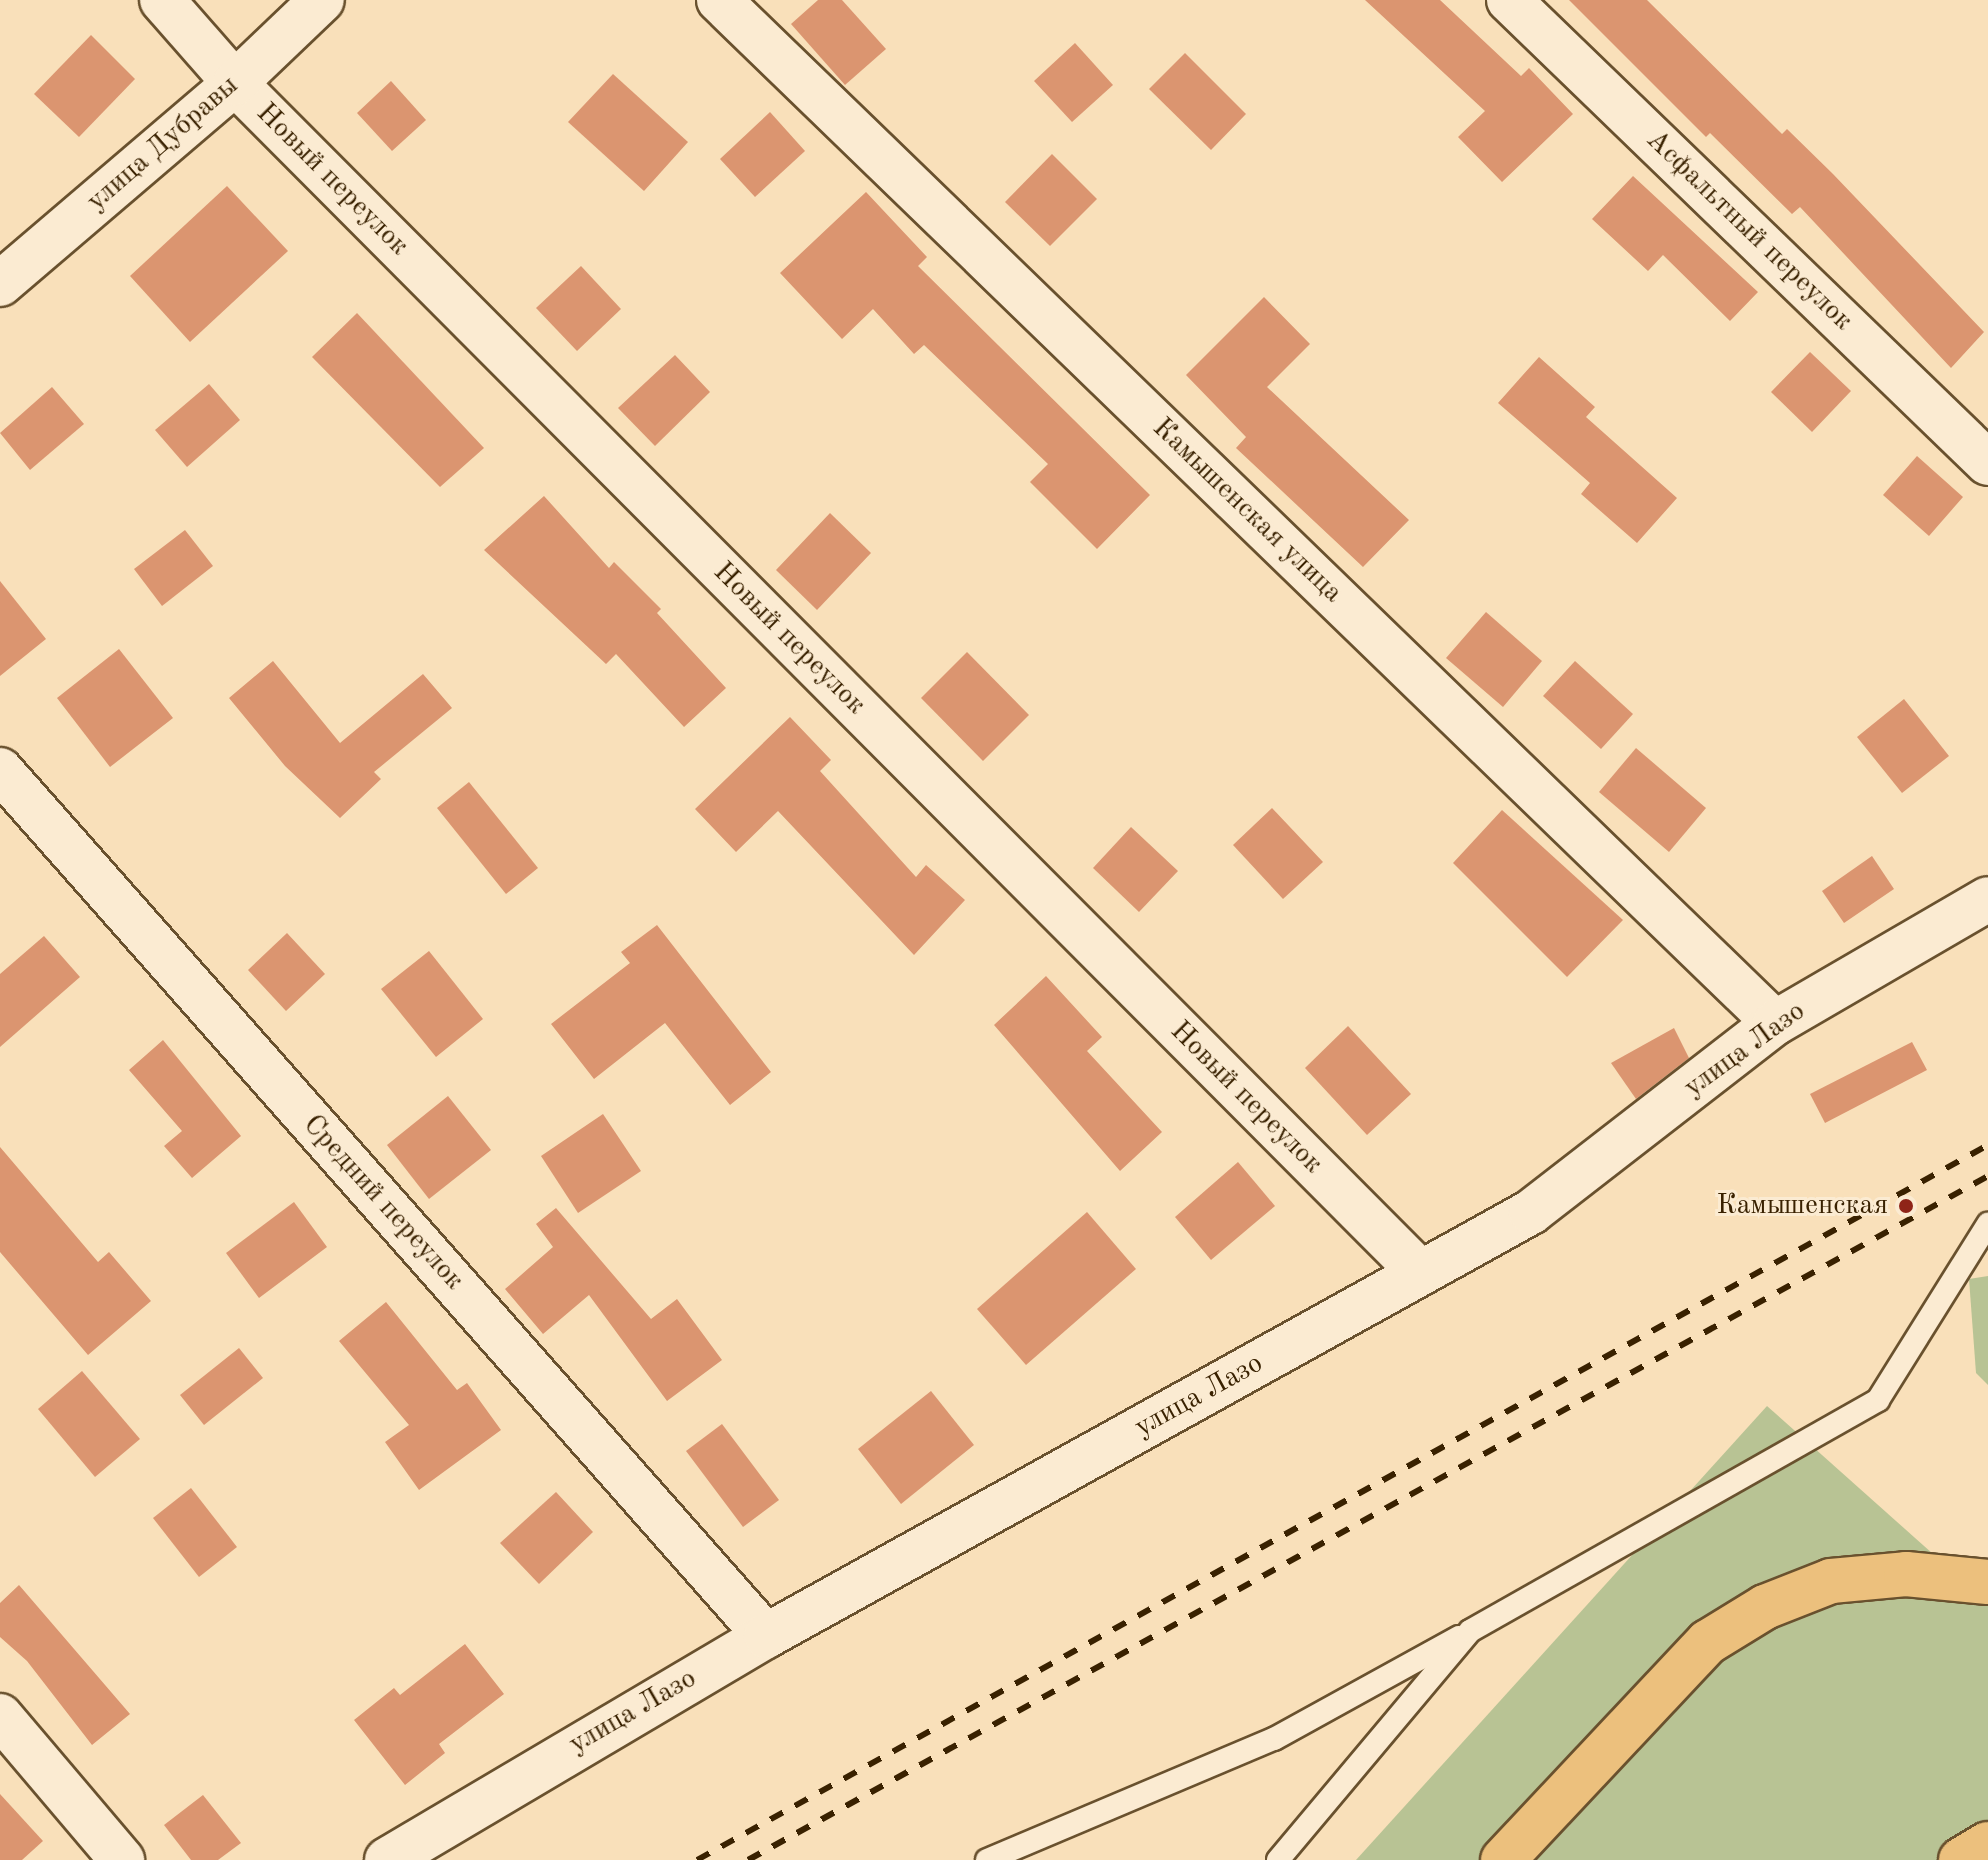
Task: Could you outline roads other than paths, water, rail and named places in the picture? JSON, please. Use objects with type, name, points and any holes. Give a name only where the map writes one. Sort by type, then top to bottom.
[{"type":"highway","points":[[1503,1860],[1708,1642],[1765,1607],[1831,1581],[1906,1574],[1988,1582]]},
{"type":"highway","points":[[1961,1860],[1988,1844]]},
{"type":"street","name":"Новый переулок","points":[[162,0],[235,83],[1421,1273]]},
{"type":"street","name":"улица Дубравы","points":[[0,284],[235,83],[322,0]]},
{"type":"street","name":"Камышенская улица","points":[[719,0],[1775,1023]]},
{"type":"street","name":"Асфальтный переулок","points":[[1509,0],[1988,463]]},
{"type":"street","name":"Средний переулок","points":[[0,770],[766,1636]]},
{"type":"street","name":"улица Лазо","points":[[387,1860],[766,1636],[1531,1212],[1775,1023],[1988,899]]},
{"type":"street","points":[[0,1716],[122,1860]]},
{"type":"lane","points":[[987,1860],[1274,1739],[1878,1400],[1988,1224]]},
{"type":"lane","points":[[1278,1860],[1470,1631]]},
{"type":"railway","points":[[697,1860],[1988,1145]]},
{"type":"railway","points":[[748,1860],[1988,1176]]},
{"type":"place","name":"Камышенская","points":[[1906,1206]]}]
